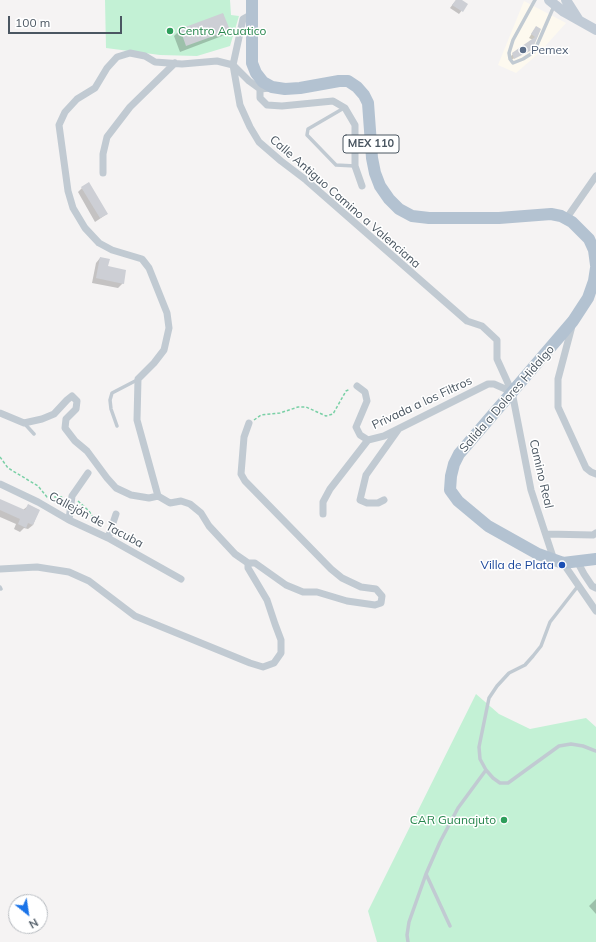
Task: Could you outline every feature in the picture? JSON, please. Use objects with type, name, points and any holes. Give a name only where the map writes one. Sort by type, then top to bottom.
[{"type":"main road","points":[[252,0],[252,63],[256,73],[263,82],[276,88]]},
{"type":"main road","name":"MEX 110","points":[[276,88],[300,88],[339,81],[348,81],[357,87],[364,95],[370,112],[374,173],[380,186],[389,199],[399,209],[412,216],[429,218],[492,218],[551,214],[566,219],[581,229],[589,239],[594,250],[596,264]]},
{"type":"main road","name":"Salida a Dolores Hidalgo","points":[[596,268],[594,281],[588,298],[573,321],[459,454],[454,464],[450,490],[458,501],[488,526],[538,554],[559,561],[596,559]]},
{"type":"street","points":[[566,0],[578,19]]},
{"type":"street","points":[[553,2],[564,12],[596,30]]},
{"type":"street","points":[[233,65],[243,19],[252,14]]},
{"type":"street","points":[[158,496],[137,420],[138,379],[154,363],[164,350],[169,328],[167,313],[149,268],[142,258],[112,250],[99,243],[85,228],[77,215],[73,208],[68,191],[59,125],[65,112],[77,99],[95,88],[107,68],[117,58],[130,53],[145,56],[155,62],[175,64],[217,61],[233,65],[249,81],[260,89],[276,88]]},
{"type":"street","points":[[103,173],[103,154],[107,138],[130,107],[175,64]]},
{"type":"street","name":"Calle Antiguo Camino a Valenciana","points":[[233,65],[240,105],[259,142],[306,180],[467,321],[482,326],[497,340],[497,359],[512,392]]},
{"type":"street","points":[[260,89],[260,98],[267,105],[282,106],[333,101],[345,108],[355,125],[355,166],[362,186]]},
{"type":"street","points":[[566,219],[596,176]]},
{"type":"street","points":[[573,321],[558,379],[558,407],[586,468],[596,474]]},
{"type":"street","name":"Privada a los Filtros","points":[[357,386],[365,392],[367,401],[356,427],[360,435],[368,440],[384,436],[488,384],[494,384],[512,392]]},
{"type":"street","name":"Camino Real","points":[[512,392],[531,490],[546,534],[559,561],[596,611]]},
{"type":"street","points":[[0,413],[24,422],[42,419],[54,414],[72,396],[77,401],[76,409],[66,419],[65,428],[75,441],[88,451],[116,488],[131,495],[149,498],[158,496],[170,503],[181,501],[190,504],[200,513],[209,526],[235,554],[248,563],[255,562],[286,585],[302,592],[318,592],[347,601],[375,605],[381,603],[382,596],[376,589],[361,587],[342,578],[331,570],[245,481],[241,474],[244,437],[249,423]]},
{"type":"street","points":[[384,500],[378,503],[367,503],[360,500],[366,474],[399,428]]},
{"type":"street","points":[[323,514],[323,502],[330,489],[368,440]]},
{"type":"street","points":[[69,520],[72,496],[88,474]]},
{"type":"street","name":"Callejón de Tacuba","points":[[0,484],[38,502],[69,520],[108,538],[181,579]]},
{"type":"street","points":[[108,538],[116,514]]},
{"type":"street","points":[[546,534],[593,535],[596,533]]},
{"type":"street","points":[[577,561],[592,586],[596,588]]},
{"type":"street","points":[[0,569],[37,567],[69,572],[89,581],[135,616],[263,667],[274,663],[281,653],[282,640],[267,600],[248,568],[248,563]]},
{"type":"lane","points":[[535,0],[513,40],[508,53],[513,63],[534,52],[553,2]]},
{"type":"lane","points":[[345,108],[308,129],[307,136],[336,165],[355,166]]},
{"type":"lane","points":[[117,426],[111,409],[110,400],[112,394],[138,379]]},
{"type":"lane","points":[[24,422],[34,434]]},
{"type":"lane","points":[[578,586],[550,622],[541,646],[525,665],[509,673],[497,686],[489,698],[479,747],[480,759],[486,770],[493,778],[500,783],[508,783],[559,746],[571,744],[583,746],[596,751]]},
{"type":"lane","points":[[408,942],[407,935],[409,922],[426,874],[440,842],[458,808],[486,770]]},
{"type":"lane","points":[[426,874],[450,926]]},
{"type":"path","points":[[249,423],[262,415],[298,407],[306,407],[326,416],[333,414],[346,391],[357,386]]},
{"type":"path","points":[[0,457],[8,468],[38,486],[47,498],[72,496],[89,511],[99,526]]},
{"type":"shaded area","points":[[524,1],[566,23],[538,54],[516,73],[498,65]]},
{"type":"green space","name":"Centro Acuatico","points":[[105,0],[230,0],[231,15],[239,16],[230,46],[197,56],[160,55],[106,48]]},
{"type":"green space","name":"CAR Guanajuto","points":[[476,694],[499,714],[530,729],[586,718],[596,727],[596,942],[377,942],[368,911]]},
{"type":"building","points":[[456,0],[462,0],[468,4],[463,12],[452,5]]},
{"type":"building","points":[[223,13],[230,30],[186,46],[180,29]]},
{"type":"building","name":"Pemex","points":[[536,26],[541,29],[532,50],[514,59],[512,53],[535,37],[531,34]]},
{"type":"building","points":[[89,182],[108,214],[100,218],[81,187]]},
{"type":"building","points":[[100,257],[110,259],[108,266],[126,270],[124,284],[96,278]]},
{"type":"building","points":[[0,499],[25,510],[28,504],[40,510],[33,525],[28,523],[26,528],[18,524],[20,519],[0,510]]},
{"type":"place","name":"Centro Acuatico","points":[[170,31]]},
{"type":"place","name":"Pemex","points":[[523,50]]},
{"type":"place","name":"Villa de Plata","points":[[562,565]]},
{"type":"place","name":"CAR Guanajuto","points":[[504,820]]}]
